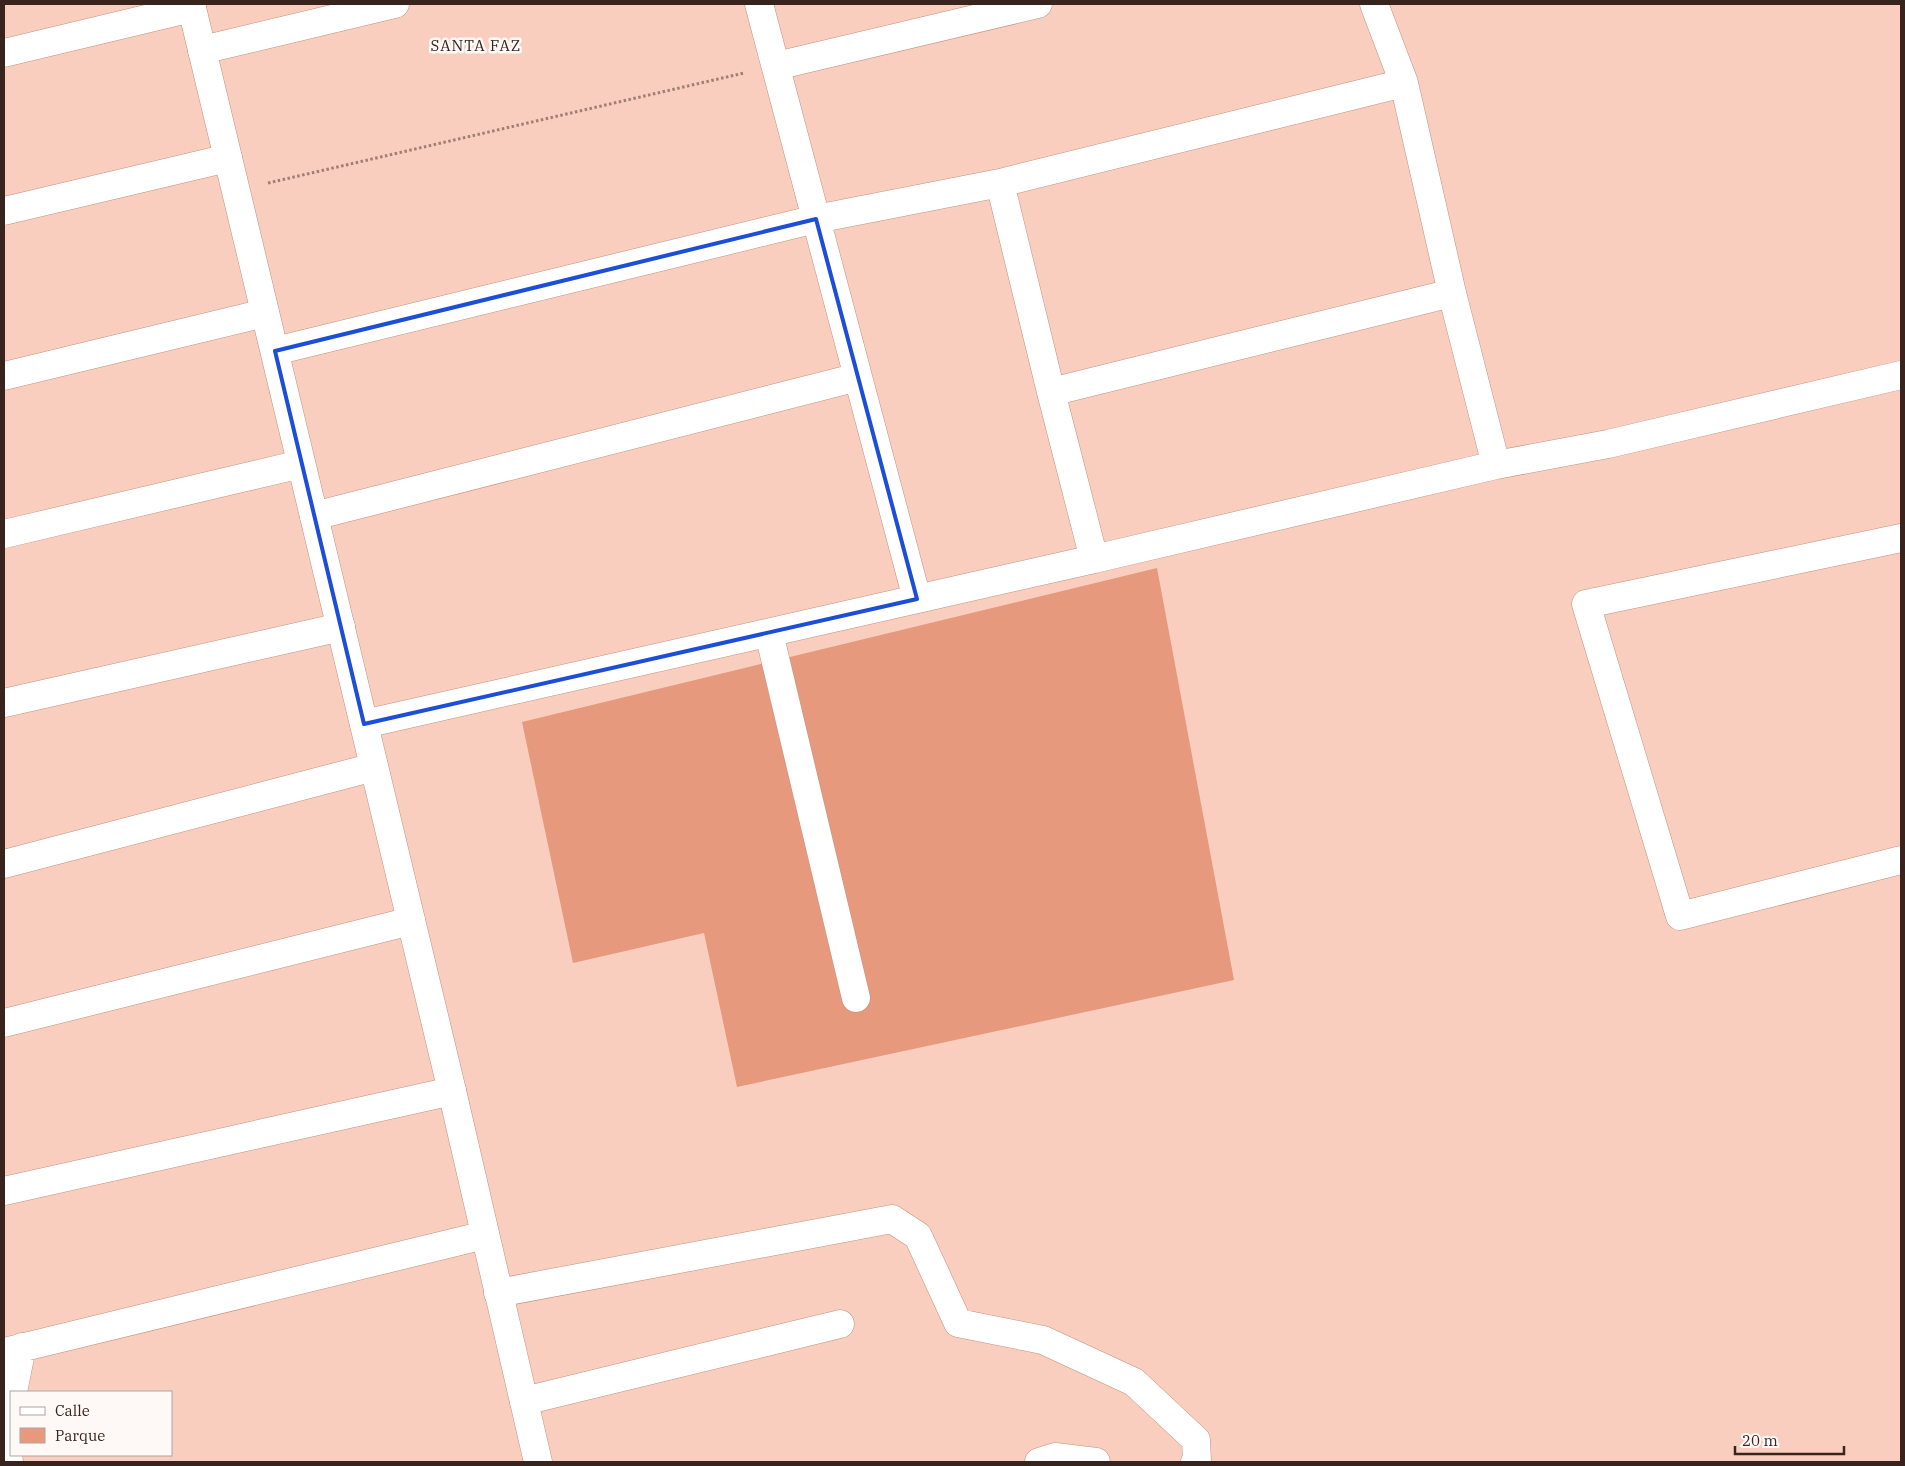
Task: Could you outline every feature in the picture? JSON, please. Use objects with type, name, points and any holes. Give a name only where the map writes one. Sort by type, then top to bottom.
[{"type":"street","points":[[202,50],[395,4]]},
{"type":"street","points":[[759,4],[917,599]]},
{"type":"street","points":[[776,66],[1038,4]]},
{"type":"street","points":[[1374,4],[1404,83],[1452,293],[1496,466]]},
{"type":"street","points":[[4,53],[192,6],[452,1091],[538,1462]]},
{"type":"street","points":[[275,351],[816,219],[1000,183],[1404,83]]},
{"type":"street","points":[[4,211],[228,158]]},
{"type":"street","points":[[1000,183],[1094,560]]},
{"type":"street","points":[[1051,392],[1452,293]]},
{"type":"street","points":[[4,376],[265,313]]},
{"type":"street","points":[[364,724],[1094,560],[1496,466],[1608,444],[1901,375]]},
{"type":"street","points":[[314,516],[858,377]]},
{"type":"street","points":[[4,534],[301,464]]},
{"type":"street","points":[[1901,538],[1586,604],[1680,916],[1901,860]]},
{"type":"street","points":[[4,703],[341,627]]},
{"type":"street","points":[[769,633],[856,998]]},
{"type":"street","points":[[4,864],[374,768]]},
{"type":"street","points":[[4,1023],[411,921]]},
{"type":"street","points":[[4,1191],[452,1091]]},
{"type":"street","points":[[498,1293],[892,1219],[918,1236],[958,1323],[1043,1340],[1134,1382],[1196,1440],[1197,1461],[1195,1462]]},
{"type":"street","points":[[13,1391],[13,1350],[485,1235]]},
{"type":"street","points":[[524,1400],[840,1324]]},
{"type":"street","points":[[9,1462],[5,1432],[10,1406]]},
{"type":"street","points":[[1039,1462],[1055,1457],[1096,1462]]},
{"type":"path","points":[[236,190],[776,66]]},
{"type":"highlighted area","points":[[816,219],[917,599],[364,724],[275,351]]},
{"type":"green space","points":[[1157,568],[1234,980],[737,1087],[704,933],[573,963],[522,722]]},
{"type":"district","name":"SANTA FAZ","points":[[476,46]]}]
